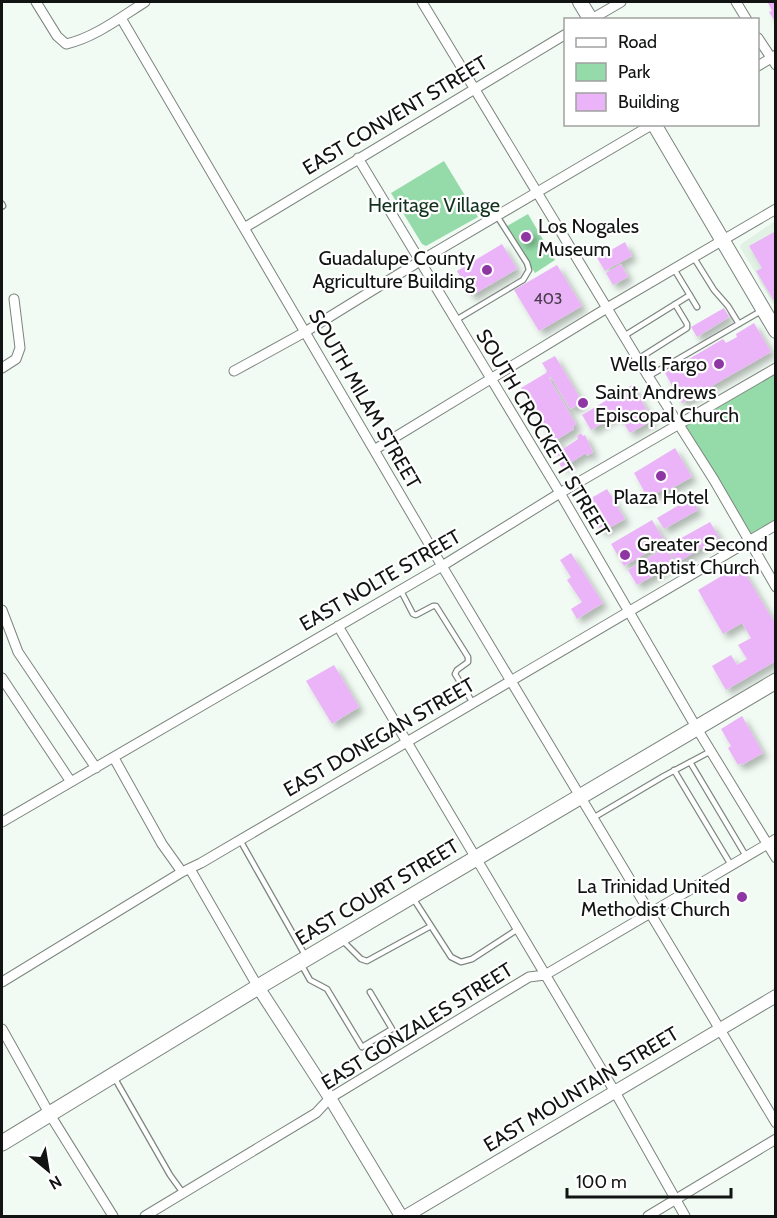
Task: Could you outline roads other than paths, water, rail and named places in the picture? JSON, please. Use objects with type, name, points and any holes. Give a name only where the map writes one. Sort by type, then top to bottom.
[{"type":"main road","points":[[580,2],[589,18]]},
{"type":"main road","points":[[655,126],[776,331]]},
{"type":"main road","name":"EAST COURT STREET","points":[[2,1143],[303,960],[776,681]]},
{"type":"street","points":[[36,2],[57,36],[66,44],[78,41],[145,2]]},
{"type":"street","points":[[422,2],[648,376],[685,432],[776,587]]},
{"type":"street","points":[[592,18],[621,2]]},
{"type":"street","points":[[736,2],[746,18]]},
{"type":"street","name":"SOUTH MILAM STREET","points":[[121,18],[442,566],[776,1124]]},
{"type":"street","name":"EAST CONVENT STREET","points":[[244,228],[564,35]]},
{"type":"street","points":[[759,39],[774,60],[759,66]]},
{"type":"street","points":[[234,371],[305,332],[420,261],[651,126]]},
{"type":"street","name":"SOUTH CROCKETT STREET","points":[[358,158],[560,493],[696,727],[771,841],[776,858]]},
{"type":"street","points":[[374,450],[607,308],[776,209]]},
{"type":"street","points":[[2,368],[16,359],[20,348],[14,299]]},
{"type":"street","name":"EAST NOLTE STREET","points":[[2,822],[442,566],[677,423],[776,368]]},
{"type":"street","name":"EAST DONEGAN STREET","points":[[2,981],[776,525]]},
{"type":"street","points":[[2,610],[4,630],[38,685],[96,768]]},
{"type":"street","points":[[338,626],[477,857],[685,1216]]},
{"type":"street","points":[[2,678],[71,782]]},
{"type":"street","points":[[114,758],[162,844],[186,871],[330,1098],[401,1216]]},
{"type":"street","name":"EAST GONZALES STREET","points":[[145,1216],[316,1113],[330,1098],[529,977],[545,975],[771,841]]},
{"type":"street","name":"EAST MOUNTAIN STREET","points":[[406,1216],[776,996]]},
{"type":"street","points":[[2,1029],[49,1113],[113,1216]]},
{"type":"street","points":[[648,1216],[776,1139]]},
{"type":"lane","points":[[456,320],[523,280],[529,270],[497,216]]},
{"type":"lane","points":[[694,258],[739,324]]},
{"type":"lane","points":[[674,269],[697,307]]},
{"type":"lane","points":[[624,336],[690,295]]},
{"type":"lane","points":[[638,359],[687,328],[675,304]]},
{"type":"lane","points":[[648,376],[763,310]]},
{"type":"lane","points":[[400,590],[413,614],[417,615],[436,606],[468,657],[468,662],[455,674],[473,703]]},
{"type":"lane","points":[[593,818],[711,751]]},
{"type":"lane","points":[[690,762],[746,856]]},
{"type":"lane","points":[[674,770],[731,865]]},
{"type":"lane","points":[[240,840],[303,960],[310,980],[327,989],[362,1047],[392,1029],[370,992]]},
{"type":"lane","points":[[412,896],[451,957],[461,962],[472,958],[518,929]]},
{"type":"lane","points":[[340,938],[351,952],[367,961],[431,926]]},
{"type":"lane","points":[[113,1074],[170,1176],[183,1193]]},
{"type":"place","name":"Los Nogales Museum","points":[[526,237]]},
{"type":"place","name":"Guadalupe County Agriculture Building","points":[[487,270]]},
{"type":"place","name":"Wells Fargo","points":[[719,364]]},
{"type":"place","name":"Saint Andrews Episcopal Church","points":[[583,403]]},
{"type":"place","name":"Plaza Hotel","points":[[661,476]]},
{"type":"place","name":"Greater Second Baptist Church","points":[[625,555]]},
{"type":"place","name":"La Trinidad United Methodist Church","points":[[742,897]]},
{"type":"park label","name":"Heritage Village","points":[[434,205]]}]
